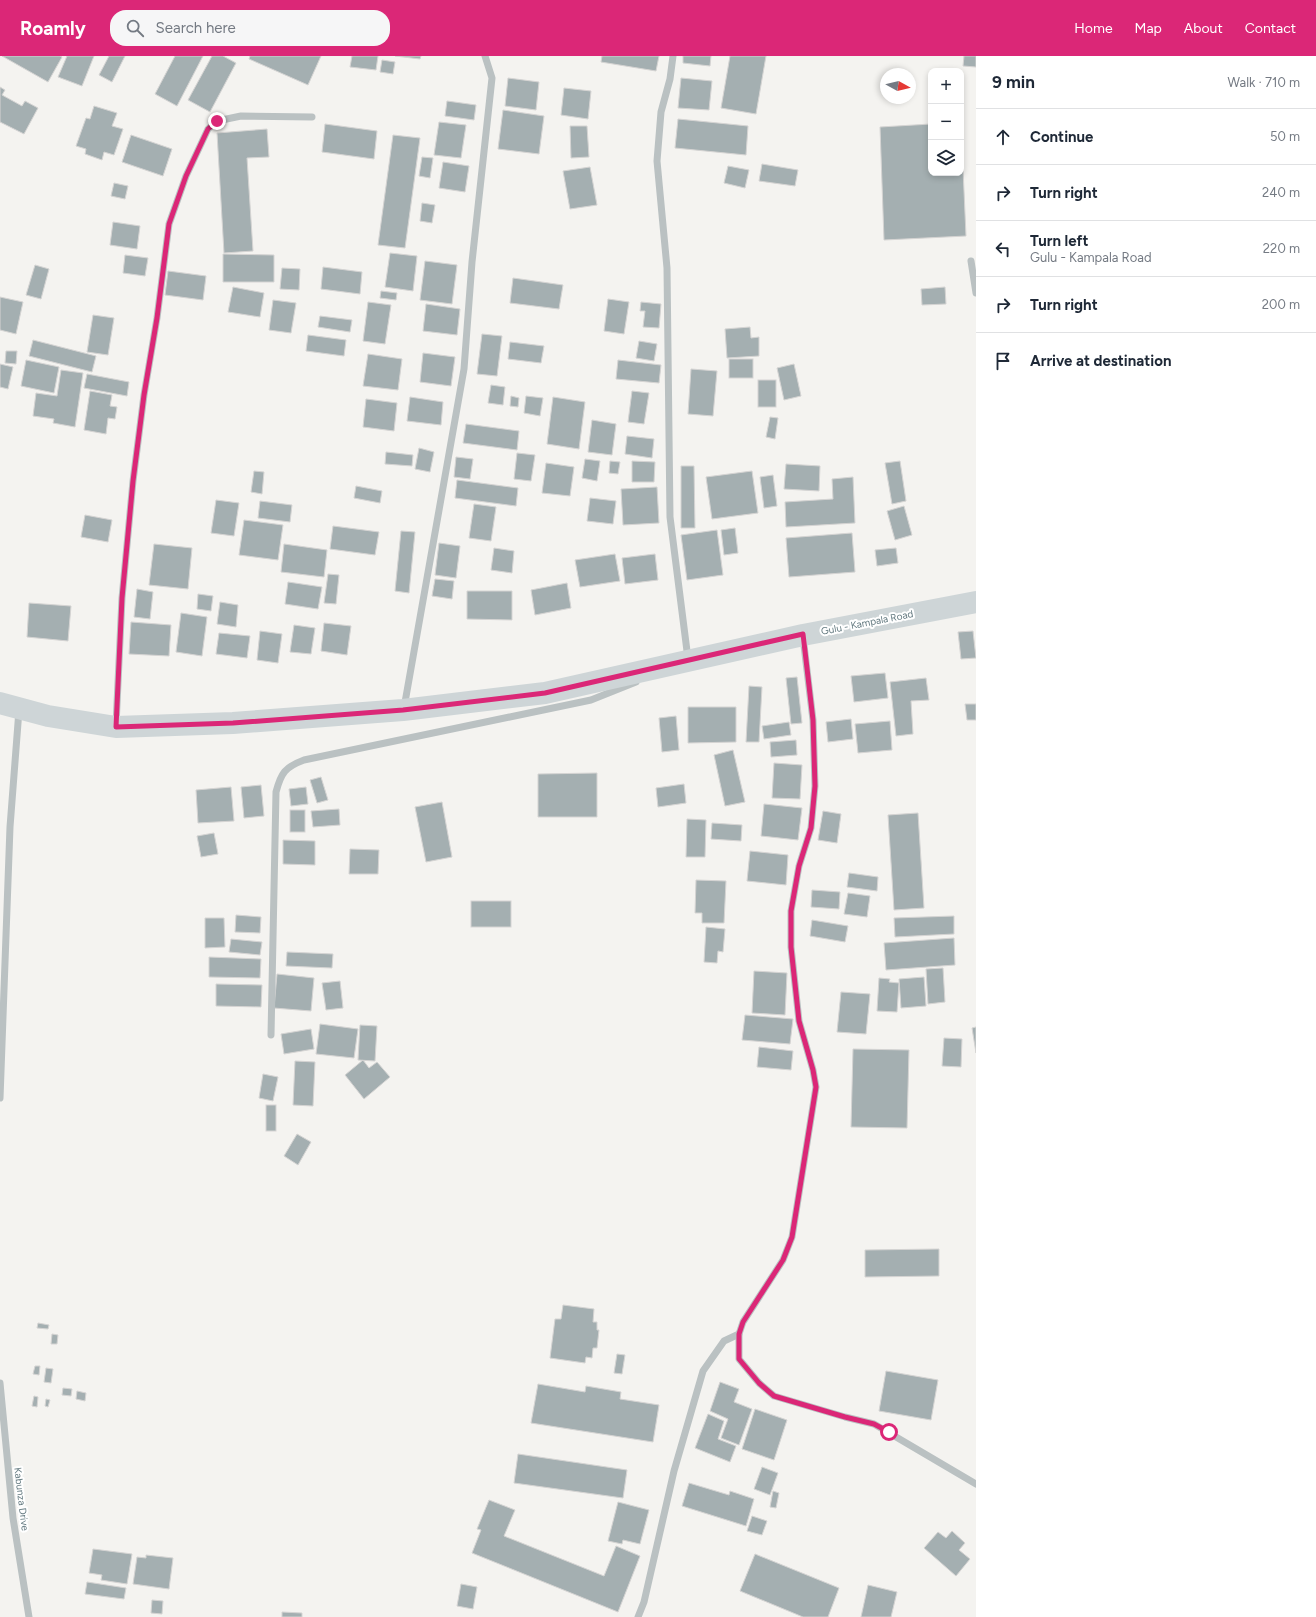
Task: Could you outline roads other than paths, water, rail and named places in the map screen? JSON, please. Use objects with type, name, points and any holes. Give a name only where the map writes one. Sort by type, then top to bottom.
[{"type":"main road","name":"Gulu - Kampala Road","points":[[10,706],[48,716],[116,727],[233,723],[403,710],[545,693],[803,634],[976,602]]},
{"type":"street","points":[[403,710],[464,369],[474,246],[492,78],[485,56]]},
{"type":"street","points":[[673,56],[670,78],[661,112],[657,161],[667,268],[670,517],[688,660]]},
{"type":"street","points":[[116,727],[122,598],[133,481],[169,224],[186,176],[208,129],[217,121],[241,116],[312,117]]},
{"type":"street","points":[[971,260],[976,293]]},
{"type":"street","points":[[803,634],[813,720],[815,786],[811,828],[799,866],[791,911],[791,947],[799,1021],[813,1070],[816,1087],[792,1237],[783,1260],[743,1322],[739,1334],[739,1359],[759,1383],[774,1396],[874,1424],[976,1484]]},
{"type":"street","points":[[271,1035],[276,792],[280,777],[289,765],[304,760],[591,700],[639,681],[663,666]]},
{"type":"street","points":[[0,1098],[10,827],[10,706]]},
{"type":"street","points":[[638,1617],[644,1602],[674,1471],[703,1371],[724,1341],[739,1334]]},
{"type":"street","name":"Kabunza Drive","points":[[0,1383],[3,1454],[30,1617]]}]
